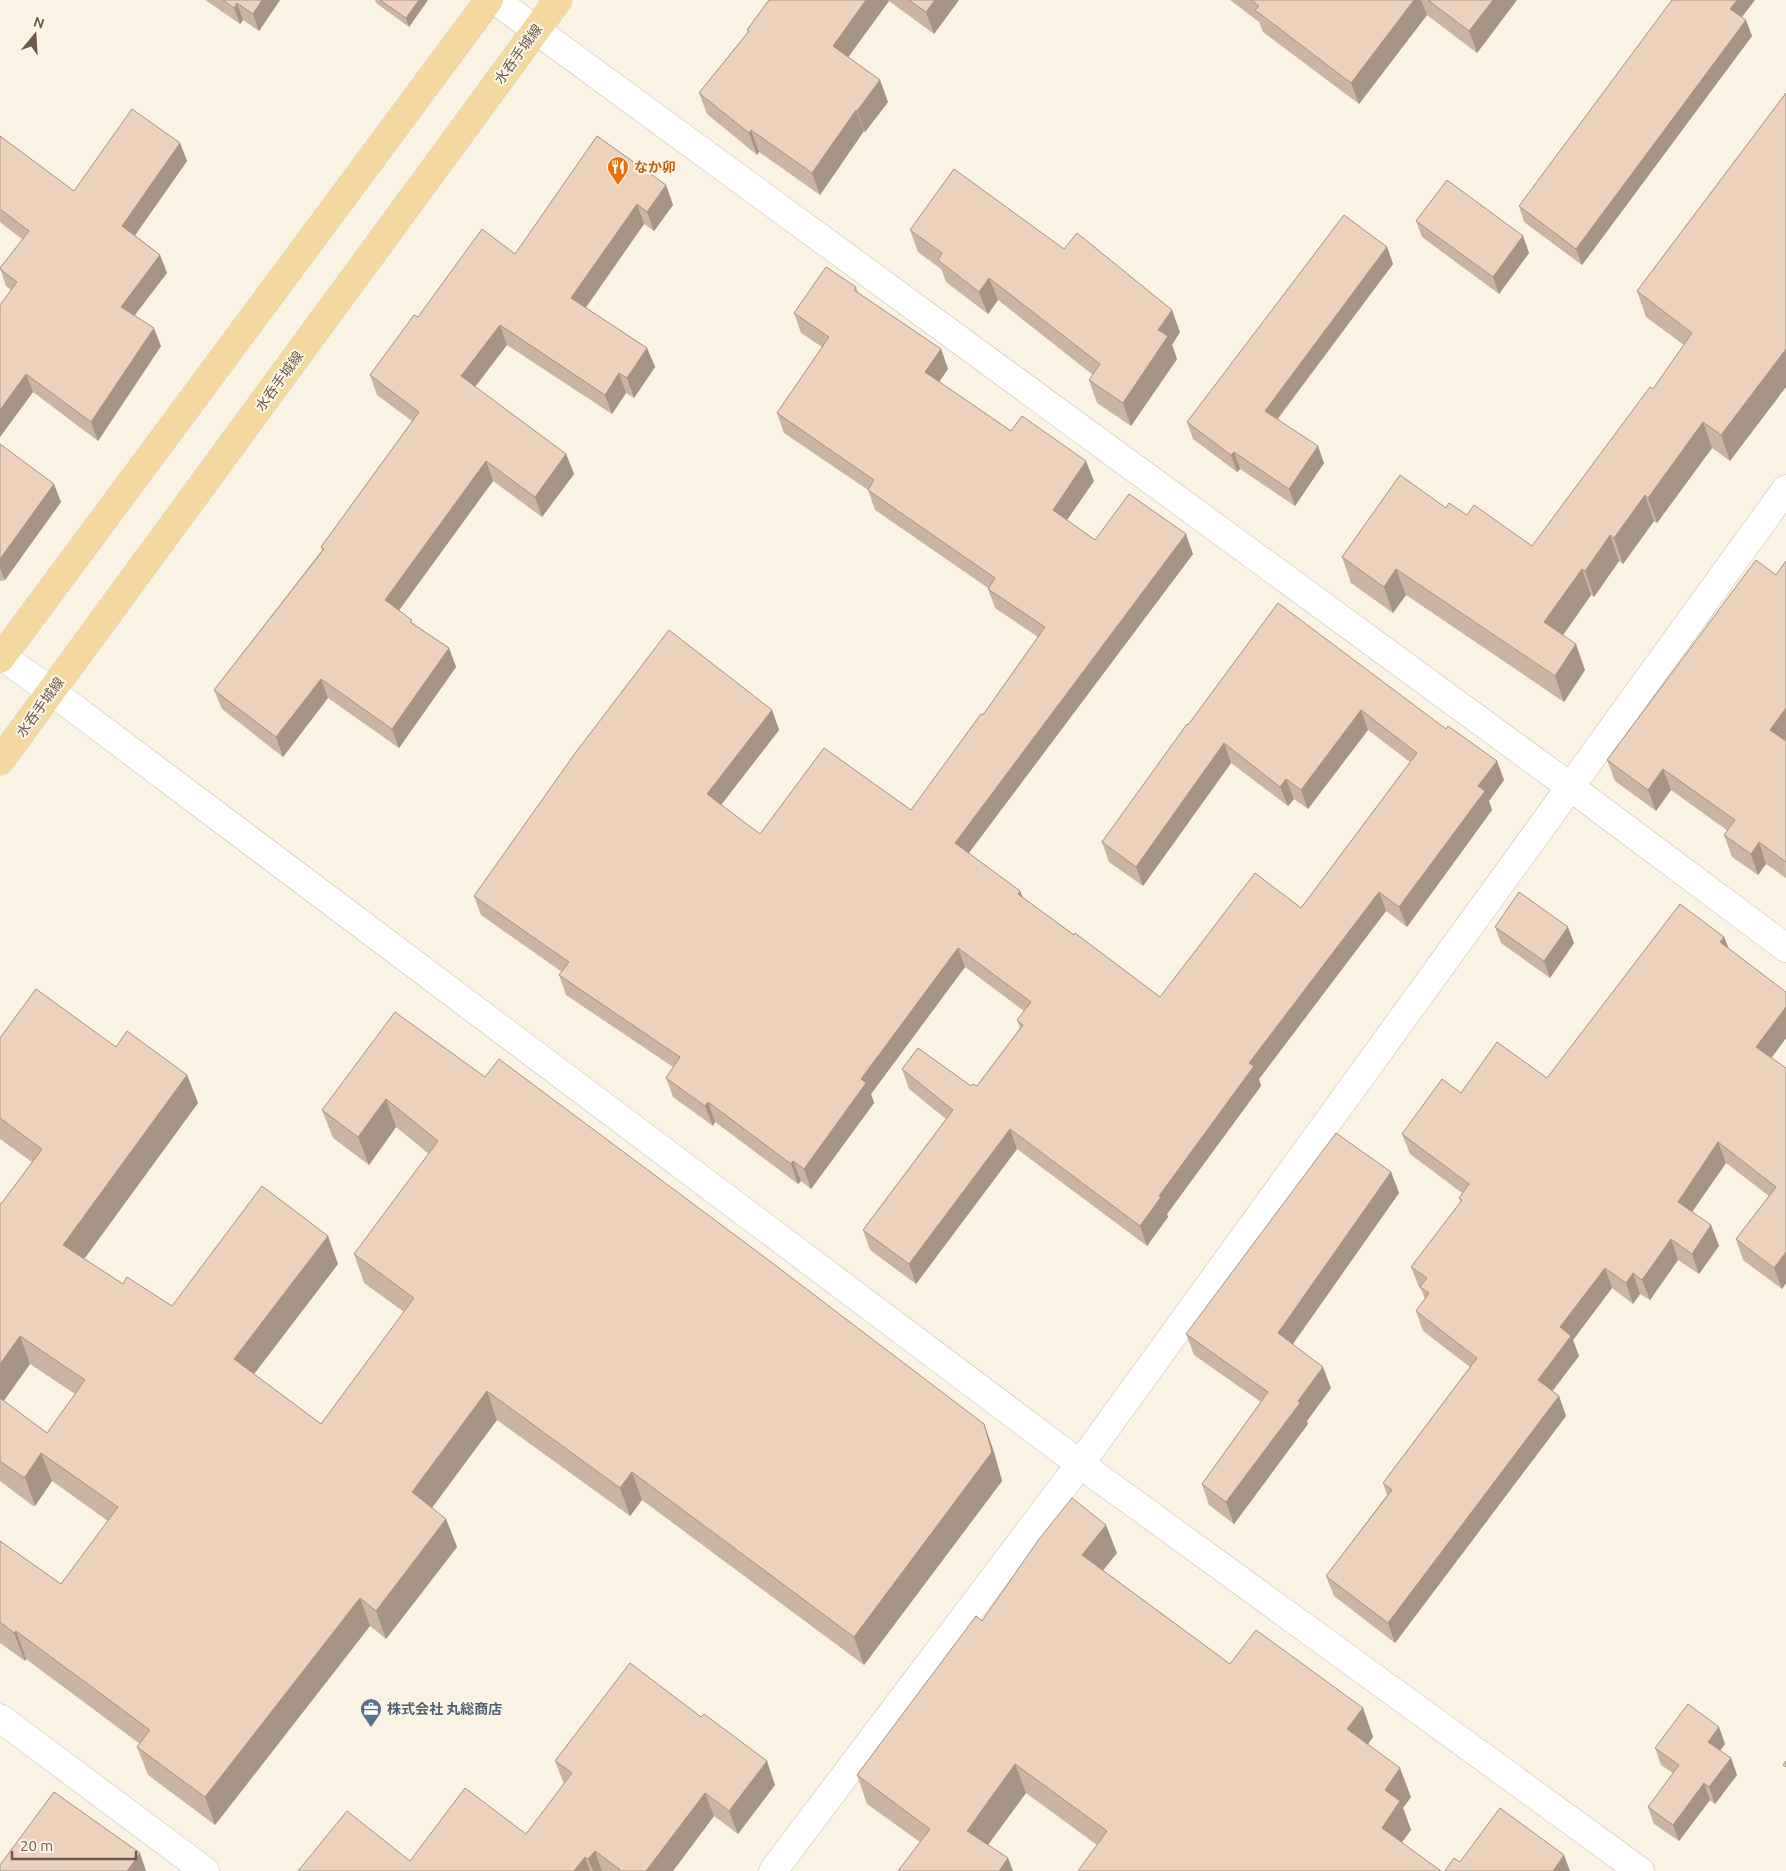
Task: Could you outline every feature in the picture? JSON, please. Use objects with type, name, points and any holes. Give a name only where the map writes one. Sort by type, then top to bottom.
[{"type":"main road","points":[[1,657],[489,0]]},
{"type":"main road","name":"水呑手城線","points":[[0,761],[558,0]]},
{"type":"street","points":[[495,0],[1569,786],[1786,948]]},
{"type":"street","points":[[773,1871],[1080,1464],[1569,786],[1786,490]]},
{"type":"street","points":[[1,657],[51,691],[1080,1464],[1640,1871]]},
{"type":"street","points":[[0,1718],[205,1871]]},
{"type":"building","points":[[223,0],[262,0],[253,14],[237,3],[234,8]]},
{"type":"building","points":[[380,0],[419,0],[406,18]]},
{"type":"building","points":[[769,0],[866,0],[833,46],[880,80],[856,110],[812,173],[751,130],[749,133],[699,93],[749,31],[747,30]]},
{"type":"building","points":[[909,0],[935,0],[926,12]]},
{"type":"building","points":[[1251,0],[1414,0],[1351,83],[1255,10],[1259,6]]},
{"type":"building","points":[[1428,0],[1493,0],[1469,31]]},
{"type":"building","points":[[1672,0],[1737,0],[1730,9],[1746,20],[1576,249],[1519,206]]},
{"type":"building","points":[[1786,93],[1786,349],[1721,435],[1703,422],[1648,498],[1645,495],[1614,538],[1610,535],[1585,571],[1582,569],[1544,622],[1576,644],[1555,676],[1396,569],[1384,587],[1342,557],[1400,475],[1446,508],[1449,503],[1467,515],[1474,505],[1532,546],[1650,387],[1653,389],[1692,333],[1637,291]]},
{"type":"building","points":[[132,109],[180,143],[122,226],[160,255],[121,307],[154,328],[91,422],[26,374],[0,410],[0,305],[17,282],[0,268],[29,231],[0,209],[0,136],[74,191]]},
{"type":"building","points":[[597,136],[666,185],[647,212],[637,204],[571,298],[647,348],[627,378],[619,373],[605,395],[500,325],[461,376],[566,454],[535,497],[486,461],[385,600],[412,620],[410,622],[449,648],[392,729],[321,679],[276,737],[214,690],[324,549],[321,547],[419,412],[370,375],[414,315],[418,317],[482,229],[515,254]]},
{"type":"building","points":[[954,169],[1064,249],[1077,233],[1172,310],[1158,330],[1168,336],[1123,403],[1089,380],[1100,364],[989,278],[979,292],[938,260],[942,253],[910,230]]},
{"type":"building","points":[[1447,180],[1523,236],[1493,277],[1416,221]]},
{"type":"building","points":[[1344,215],[1387,247],[1265,411],[1318,446],[1289,489],[1234,452],[1231,455],[1187,422]]},
{"type":"building","points":[[826,267],[856,287],[854,290],[941,349],[925,372],[1011,431],[1022,416],[1086,461],[1053,510],[1095,540],[1129,494],[1186,534],[955,843],[1020,891],[1018,894],[1074,935],[1075,933],[1160,997],[1255,873],[1301,908],[1417,753],[1361,710],[1301,790],[1286,779],[1280,787],[1224,743],[1136,867],[1102,842],[1187,724],[1278,603],[1446,729],[1448,726],[1497,761],[1478,786],[1485,791],[1399,907],[1379,892],[1249,1063],[1254,1066],[1159,1196],[1161,1197],[1140,1226],[1010,1129],[909,1264],[863,1230],[953,1110],[902,1069],[918,1048],[971,1086],[973,1084],[977,1086],[1023,1025],[1017,1020],[1031,1002],[958,948],[861,1079],[866,1083],[804,1169],[793,1161],[791,1164],[708,1102],[705,1106],[666,1078],[680,1057],[559,975],[569,962],[474,896],[576,752],[669,630],[772,710],[707,794],[760,834],[824,748],[911,810],[981,714],[983,715],[1045,627],[988,589],[995,578],[868,490],[874,480],[777,413],[829,337],[794,313]]},
{"type":"building","points":[[0,444],[54,484],[0,559]]},
{"type":"building","points":[[1756,560],[1776,575],[1786,561],[1786,708],[1770,730],[1786,741],[1786,862],[1759,842],[1751,854],[1724,835],[1735,820],[1663,769],[1648,790],[1607,760]]},
{"type":"building","points":[[1519,892],[1568,927],[1544,961],[1495,927]]},
{"type":"building","points":[[1680,904],[1724,937],[1720,942],[1786,992],[1786,1007],[1756,1047],[1786,1068],[1786,1252],[1774,1268],[1736,1239],[1776,1187],[1718,1142],[1678,1202],[1711,1225],[1692,1254],[1671,1239],[1642,1280],[1633,1273],[1626,1283],[1605,1268],[1560,1327],[1571,1336],[1538,1380],[1559,1396],[1388,1623],[1326,1576],[1392,1490],[1383,1483],[1477,1358],[1416,1311],[1429,1293],[1420,1287],[1427,1278],[1411,1267],[1462,1200],[1459,1198],[1469,1184],[1402,1134],[1442,1079],[1461,1093],[1497,1042],[1547,1078]]},
{"type":"building","points":[[36,989],[116,1047],[127,1031],[187,1075],[63,1245],[123,1284],[127,1277],[172,1306],[262,1186],[328,1236],[234,1359],[321,1424],[414,1298],[354,1254],[438,1141],[386,1099],[358,1137],[322,1110],[395,1012],[485,1077],[499,1059],[984,1424],[992,1452],[854,1637],[632,1472],[620,1488],[487,1391],[412,1492],[446,1519],[376,1611],[360,1598],[205,1797],[137,1747],[150,1730],[16,1631],[14,1633],[0,1622],[0,1541],[61,1584],[118,1507],[41,1453],[25,1477],[0,1461],[0,1398],[47,1433],[85,1380],[20,1336],[0,1364],[0,1203],[42,1149],[0,1118],[0,1038]]},
{"type":"building","points":[[1336,1133],[1391,1172],[1278,1333],[1323,1367],[1298,1401],[1300,1403],[1226,1502],[1202,1484],[1268,1392],[1186,1334]]},
{"type":"building","points":[[1072,1498],[1106,1525],[1082,1555],[1230,1664],[1256,1630],[1363,1708],[1347,1729],[1400,1768],[1385,1790],[1400,1801],[1382,1828],[1441,1871],[1078,1871],[1107,1831],[1015,1764],[967,1831],[1008,1858],[999,1871],[898,1871],[930,1829],[857,1775],[976,1616],[982,1621],[1039,1539]]},
{"type":"building","points":[[630,1663],[701,1717],[704,1714],[767,1761],[729,1811],[705,1793],[646,1871],[622,1871],[595,1851],[588,1859],[585,1857],[574,1871],[298,1871],[347,1811],[410,1861],[465,1788],[526,1834],[572,1773],[555,1761]]},
{"type":"building","points":[[1688,1704],[1719,1727],[1708,1742],[1731,1758],[1709,1787],[1704,1783],[1673,1825],[1648,1807],[1679,1765],[1655,1748]]},
{"type":"building","points":[[54,1792],[140,1853],[127,1871],[0,1871],[0,1865]]},
{"type":"building","points":[[1500,1808],[1564,1855],[1553,1871],[1445,1871],[1454,1858],[1460,1862]]},
{"type":"place","name":"なか卯","points":[[618,186]]},
{"type":"place","name":"株式会社 丸総商店","points":[[371,1728]]}]
